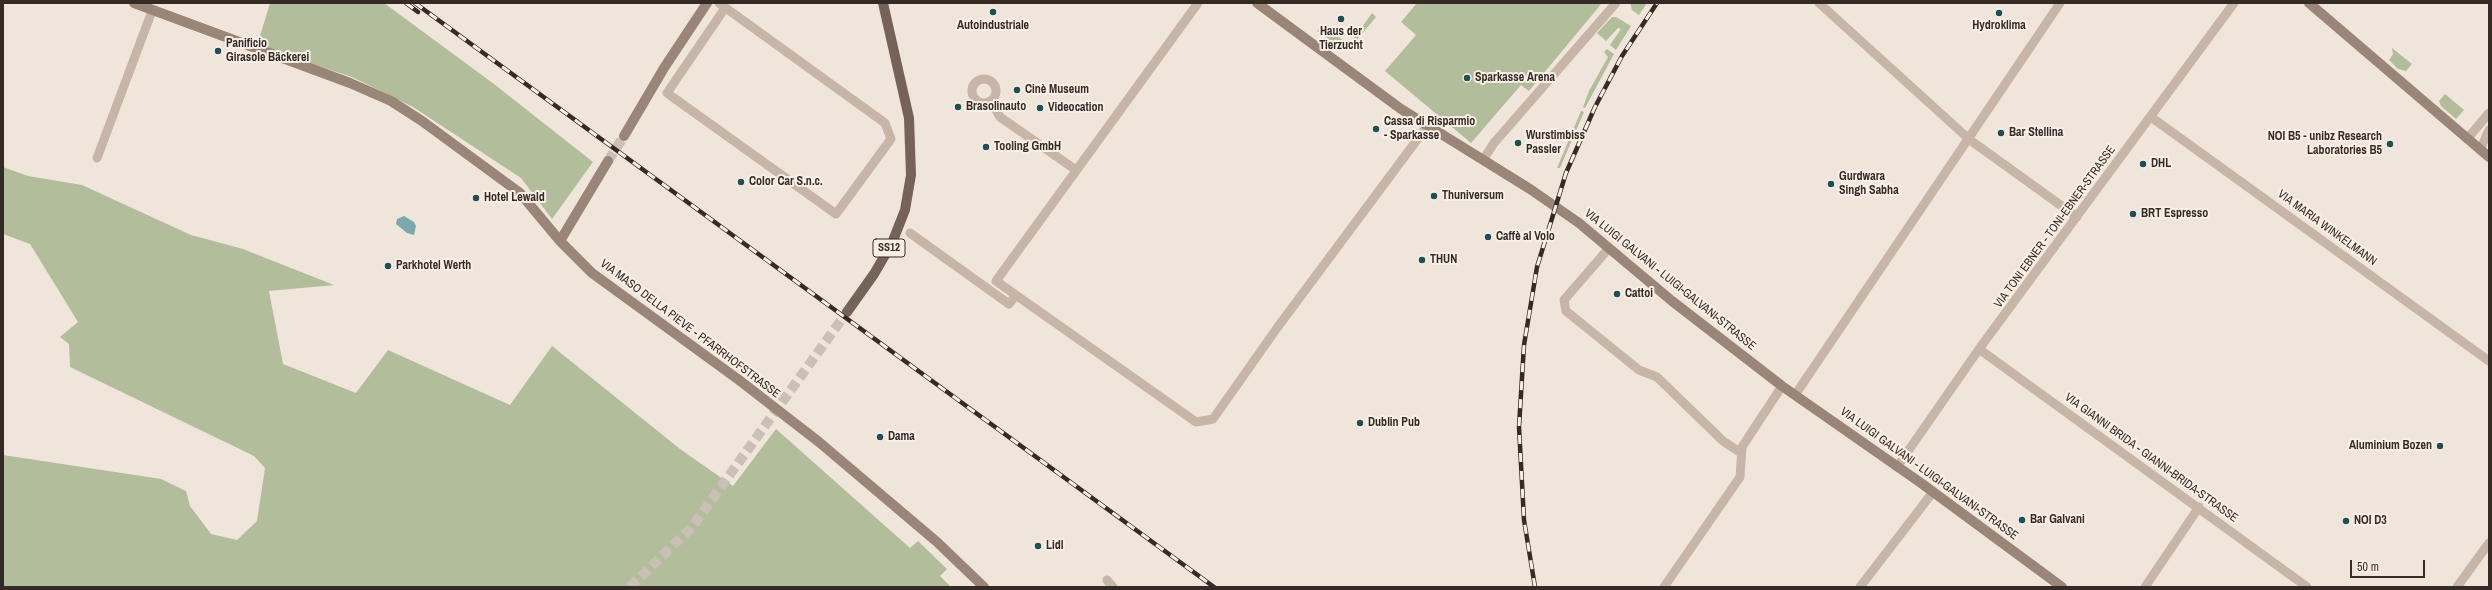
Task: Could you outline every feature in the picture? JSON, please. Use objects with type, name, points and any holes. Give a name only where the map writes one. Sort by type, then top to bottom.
[{"type":"main road","name":"SS12","points":[[847,312],[874,274],[892,242],[905,210],[911,175],[909,118],[888,18],[883,3]]},
{"type":"main road","name":"SS12","points":[[888,3],[888,18]]},
{"type":"street","name":"VIA MASO DELLA PIEVE - PFARRHOFSTRASSE","points":[[134,3],[350,83],[391,101],[422,121],[520,193],[560,241],[592,273],[615,292],[739,380],[819,442],[976,577],[984,587]]},
{"type":"street","points":[[624,136],[664,68],[707,3]]},
{"type":"street","points":[[1198,3],[996,281],[1196,422],[1213,419],[1277,328],[1428,125]]},
{"type":"street","name":"VIA LUIGI GALVANI - LUIGI-GALVANI-STRASSE","points":[[1257,3],[1380,94],[1574,220],[1672,301],[1782,386],[1933,492],[2062,587]]},
{"type":"street","points":[[1483,160],[1494,143],[1616,3]]},
{"type":"street","points":[[1819,3],[1970,140],[2077,217]]},
{"type":"street","points":[[1795,395],[1970,140],[2060,3]]},
{"type":"street","name":"VIA TONI EBNER - TONI-EBNER-STRASSE","points":[[1897,467],[1979,349],[2234,3]]},
{"type":"street","points":[[2309,3],[2489,157]]},
{"type":"street","points":[[722,5],[885,123],[891,139],[836,214],[667,93],[722,5]]},
{"type":"street","points":[[97,158],[152,10]]},
{"type":"street","points":[[991,101],[1000,117],[1076,170]]},
{"type":"street","points":[[2467,139],[2489,113]]},
{"type":"street","name":"VIA MARIA WINKELMANN","points":[[2151,117],[2489,361]]},
{"type":"street","points":[[2480,150],[2489,130]]},
{"type":"street","points":[[560,241],[608,161]]},
{"type":"street","points":[[910,233],[1009,304],[1016,295]]},
{"type":"street","points":[[1609,248],[1564,300],[1566,311],[1639,370],[1657,377],[1723,441],[1741,453]]},
{"type":"street","name":"VIA GIANNI BRIDA - GIANNI-BRIDA-STRASSE","points":[[1979,349],[2199,507],[2307,587]]},
{"type":"street","points":[[1664,587],[1740,477],[1742,448],[1782,386]]},
{"type":"street","points":[[1860,587],[1933,492]]},
{"type":"street","points":[[2144,587],[2199,507]]},
{"type":"street","points":[[2457,587],[2489,543]]},
{"type":"green space","points":[[270,3],[384,3],[494,84],[593,162],[552,219],[521,178],[413,107],[352,77],[257,46]]},
{"type":"green space","name":"Sparkasse Arena","points":[[1417,3],[1602,3],[1529,91],[1521,85],[1471,143],[1385,71],[1416,35],[1401,22]]},
{"type":"green space","points":[[1630,3],[1647,3],[1639,15],[1632,10]]},
{"type":"green space","points":[[1372,13],[1376,17],[1351,47],[1342,49],[1317,31],[1322,24],[1349,45]]},
{"type":"green space","points":[[1612,17],[1616,17],[1631,26],[1616,50],[1610,45],[1621,29],[1618,28],[1606,41],[1597,33]]},
{"type":"green space","points":[[2392,48],[2412,64],[2406,71],[2398,69],[2389,60],[2393,54]]},
{"type":"green space","points":[[1607,49],[1614,54],[1585,108],[1583,107],[1589,91],[1608,57],[1604,52]]},
{"type":"green space","points":[[2445,94],[2464,110],[2456,119],[2441,106],[2439,101]]},
{"type":"green space","points":[[1581,111],[1584,112],[1560,168],[1557,168]]},
{"type":"green space","points":[[3,167],[28,176],[82,185],[191,235],[243,249],[334,285],[269,291],[283,364],[356,393],[388,350],[510,405],[552,346],[680,449],[733,486],[776,429],[910,548],[918,541],[947,569],[940,576],[951,587],[3,587],[3,455],[161,479],[186,491],[190,506],[211,534],[237,540],[257,521],[265,468],[254,456],[70,367],[69,344],[60,337],[78,322],[30,244],[3,234]]},
{"type":"water","points":[[404,216],[414,222],[416,226],[414,235],[407,233],[396,224],[397,219]]},
{"type":"tunnel","points":[[608,161],[624,136]]},
{"type":"tunnel","points":[[630,587],[692,527],[847,312]]},
{"type":"railway","points":[[406,3],[418,12]]},
{"type":"railway","points":[[415,3],[1214,587]]},
{"type":"railway","points":[[1535,587],[1524,520],[1519,427],[1524,345],[1537,267],[1566,173],[1595,107],[1622,56],[1657,3]]},
{"type":"place","name":"Autoindustriale","points":[[993,12]]},
{"type":"place","name":"Hydroklima","points":[[1999,13]]},
{"type":"place","name":"Haus der Tierzucht","points":[[1341,19]]},
{"type":"place","name":"Panificio Girasole Bäckerei","points":[[218,51]]},
{"type":"place","name":"Sparkasse Arena","points":[[1467,78]]},
{"type":"place","name":"Cinè Museum","points":[[1017,90]]},
{"type":"place","name":"Brasolinauto","points":[[958,107]]},
{"type":"place","name":"Videocation","points":[[1040,108]]},
{"type":"place","name":"Cassa di Risparmio - Sparkasse","points":[[1376,129]]},
{"type":"place","name":"Bar Stellina","points":[[2001,133]]},
{"type":"place","name":"Wurstimbiss Passler","points":[[1518,143]]},
{"type":"place","name":"NOI B5 - unibz Research Laboratories B5","points":[[2390,144]]},
{"type":"place","name":"Tooling GmbH","points":[[986,147]]},
{"type":"place","name":"DHL","points":[[2143,164]]},
{"type":"place","name":"Color Car S.n.c.","points":[[741,182]]},
{"type":"place","name":"Gurdwara Singh Sabha","points":[[1831,184]]},
{"type":"place","name":"Thuniversum","points":[[1434,196]]},
{"type":"place","name":"Hotel Lewald","points":[[476,198]]},
{"type":"place","name":"BRT Espresso","points":[[2133,214]]},
{"type":"place","name":"Caffè al Volo","points":[[1488,237]]},
{"type":"place","name":"THUN","points":[[1422,260]]},
{"type":"place","name":"Parkhotel Werth","points":[[388,266]]},
{"type":"place","name":"Cattoi","points":[[1617,294]]},
{"type":"place","name":"Dublin Pub","points":[[1360,423]]},
{"type":"place","name":"Dama","points":[[880,437]]},
{"type":"place","name":"Aluminium Bozen","points":[[2440,446]]},
{"type":"place","name":"Bar Galvani","points":[[2022,520]]},
{"type":"place","name":"NOI D3","points":[[2346,521]]},
{"type":"place","name":"Lidl","points":[[1038,546]]}]
